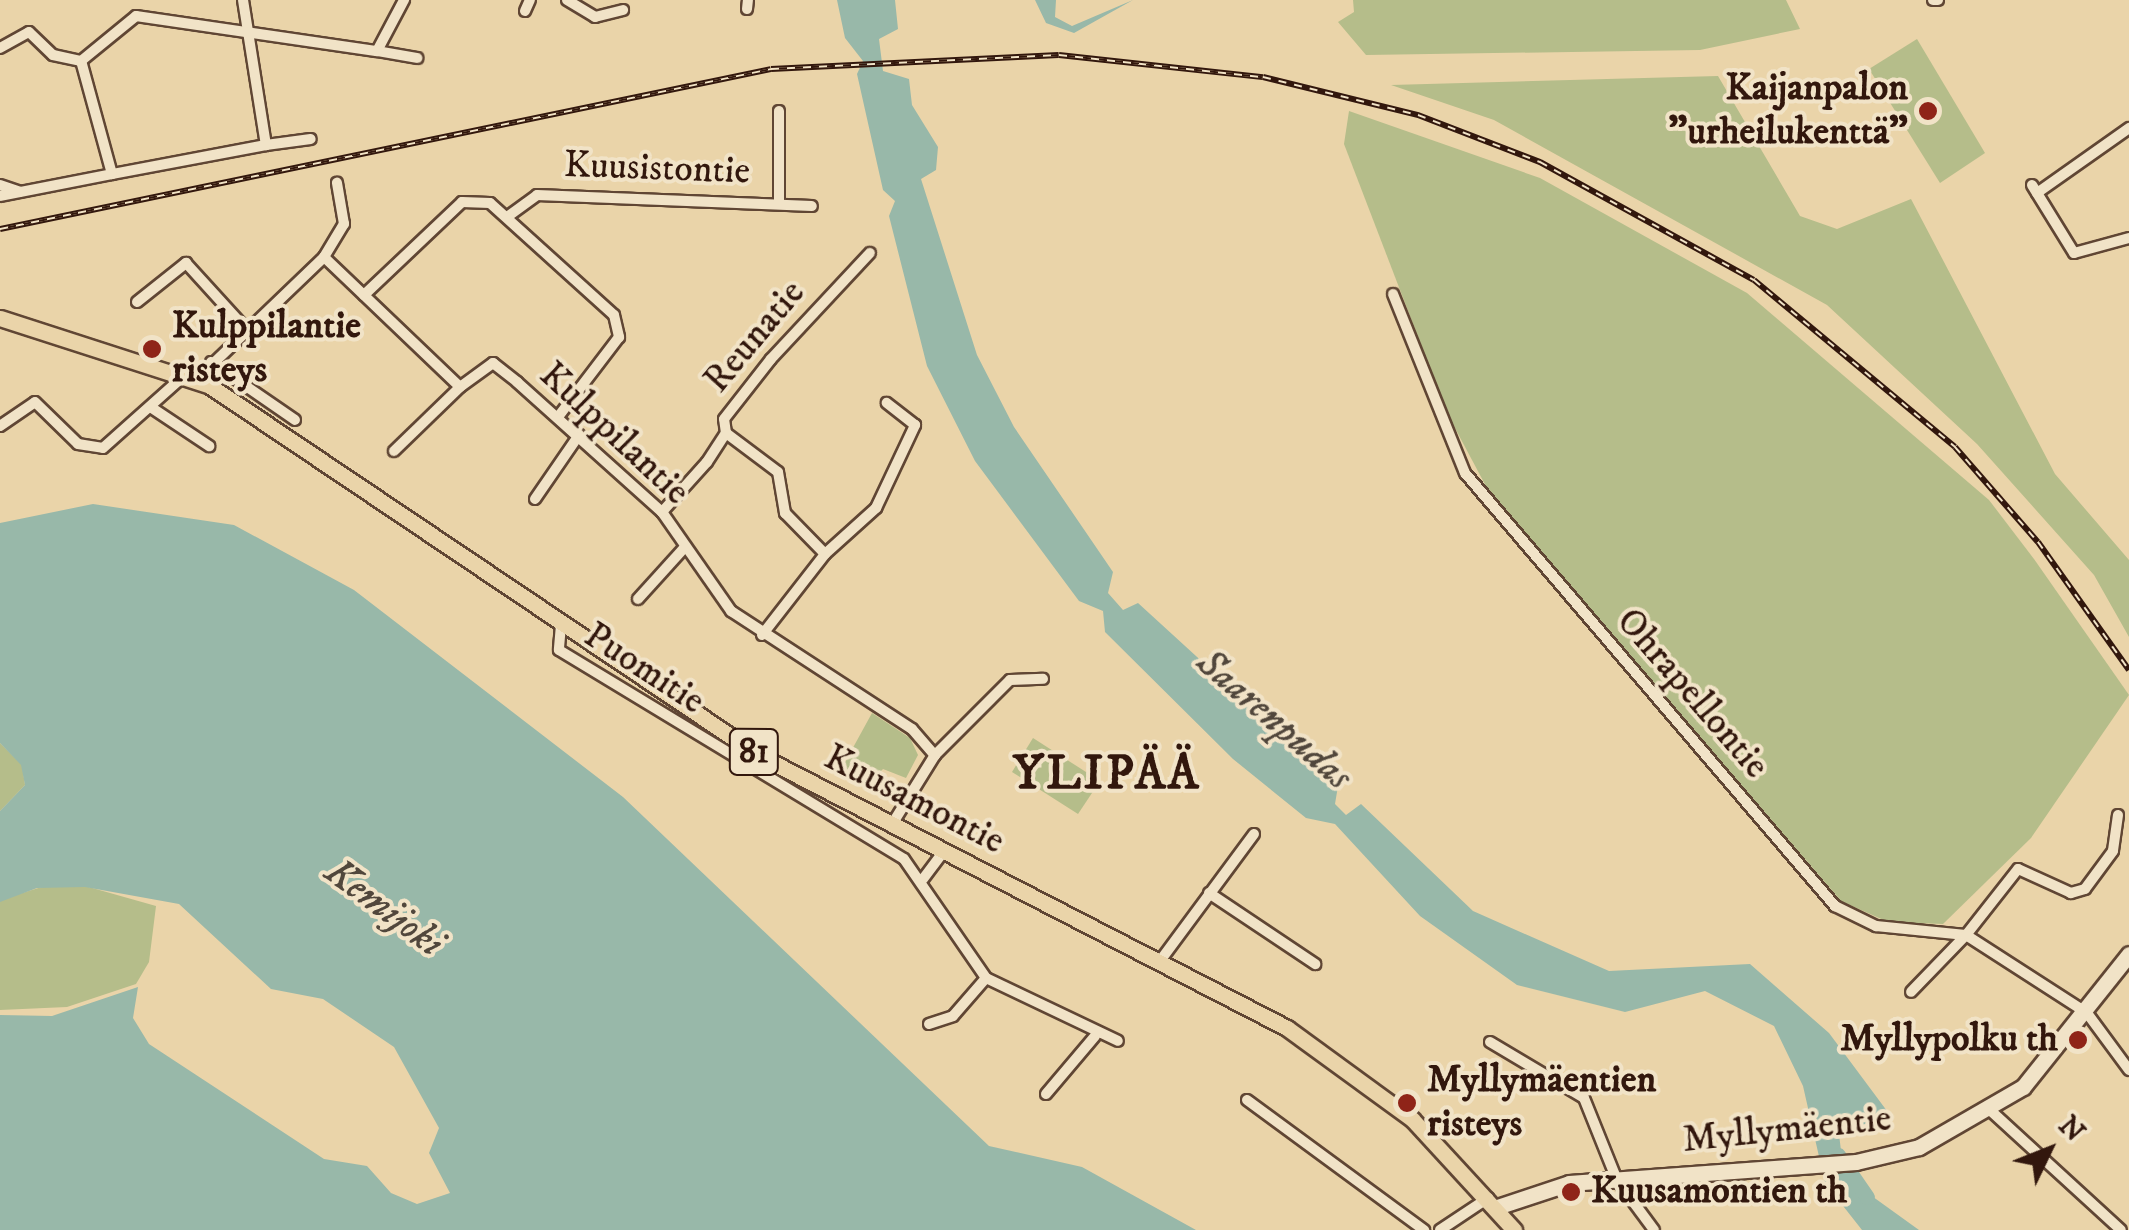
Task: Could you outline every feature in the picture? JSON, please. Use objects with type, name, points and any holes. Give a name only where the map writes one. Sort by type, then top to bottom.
[{"type":"main road","name":"Kuusamontie","points":[[0,318],[191,376],[745,747],[891,826],[1160,961],[1354,1072],[1493,1202],[1514,1230]]},
{"type":"main road","name":"Myllymäentie","points":[[1493,1202],[1569,1183],[1856,1162],[1919,1146],[1991,1111],[2048,1064],[2129,954]]},
{"type":"street","points":[[243,0],[254,34],[266,145]]},
{"type":"street","points":[[377,51],[404,0]]},
{"type":"street","points":[[567,0],[595,17],[623,10]]},
{"type":"street","points":[[81,62],[136,16],[417,58]]},
{"type":"street","points":[[0,48],[29,32],[53,55],[81,62]]},
{"type":"street","points":[[81,62],[112,174]]},
{"type":"street","points":[[779,111],[779,204]]},
{"type":"street","points":[[2129,130],[2034,189],[2074,253],[2129,238]]},
{"type":"street","points":[[0,196],[311,139]]},
{"type":"street","points":[[0,426],[35,402],[78,444],[103,448],[211,362],[324,257],[344,224],[336,183]]},
{"type":"street","points":[[0,185],[20,192]]},
{"type":"street","name":"Kuusistontie","points":[[507,217],[537,195],[812,206]]},
{"type":"street","points":[[364,295],[462,202],[479,198],[507,217],[614,315],[619,337],[558,417]]},
{"type":"street","name":"Reunatie","points":[[662,512],[726,433],[724,419],[770,360],[870,253]]},
{"type":"street","points":[[324,257],[460,387],[394,451]]},
{"type":"street","points":[[138,302],[186,262],[246,329]]},
{"type":"street","name":"Ohrapellontie","points":[[1394,294],[1434,404],[1465,473],[1835,906],[1876,926],[1966,935]]},
{"type":"street","points":[[211,362],[295,420]]},
{"type":"street","name":"Kulppilantie","points":[[460,387],[493,363],[662,512],[731,611],[762,635],[904,722],[935,756]]},
{"type":"street","points":[[762,635],[825,554],[876,508],[915,425],[887,403]]},
{"type":"street","points":[[152,408],[209,446]]},
{"type":"street","points":[[726,433],[778,472],[785,513],[825,554]]},
{"type":"street","points":[[535,499],[578,434]]},
{"type":"street","points":[[638,599],[685,547]]},
{"type":"street","name":"Puomitie","points":[[560,625],[559,650],[892,851],[923,880],[986,978],[1095,1036],[1118,1041]]},
{"type":"street","points":[[891,826],[935,756],[1010,680],[1043,680]]},
{"type":"street","points":[[1911,992],[1966,935],[2018,869],[2070,893],[2085,889],[2114,851],[2118,815]]},
{"type":"street","points":[[1160,961],[1254,834]]},
{"type":"street","points":[[923,880],[943,852]]},
{"type":"street","points":[[1209,893],[1316,964]]},
{"type":"street","points":[[1966,935],[2087,1013],[2129,1070]]},
{"type":"street","points":[[929,1024],[953,1016],[986,978]]},
{"type":"street","points":[[1046,1094],[1095,1036]]},
{"type":"street","points":[[1490,1042],[1584,1098],[1618,1180],[1654,1230]]},
{"type":"street","points":[[1248,1100],[1424,1230]]},
{"type":"street","points":[[1991,1111],[2121,1230]]},
{"type":"street","points":[[1440,1230],[1493,1202]]},
{"type":"green space","points":[[1353,0],[1786,0],[1800,29],[1700,50],[1366,55],[1338,22],[1354,12]]},
{"type":"green space","name":"Kaijanpalon \"urheilukenttä\"","points":[[1917,39],[1985,153],[1940,183],[1869,69]]},
{"type":"green space","points":[[1718,76],[1800,216],[1837,229],[1911,199],[2055,474],[2129,560],[2129,637],[2094,575],[1977,444],[1827,305],[1494,120],[1391,85]]},
{"type":"green space","points":[[1349,111],[1540,178],[1747,293],[1989,500],[2034,559],[2129,695],[2031,838],[1943,924],[1888,922],[1841,901],[1488,490],[1448,415],[1344,144]]},
{"type":"green space","points":[[872,713],[910,738],[918,755],[906,778],[883,769],[865,788],[838,775]]},
{"type":"green space","points":[[1033,738],[1100,781],[1078,814],[1012,772]]},
{"type":"green space","points":[[0,743],[22,765],[25,785],[0,811]]},
{"type":"green space","points":[[64,880],[156,906],[149,962],[136,984],[67,1007],[0,1010],[0,900]]},
{"type":"water","points":[[837,0],[895,0],[898,29],[879,39],[883,71],[909,79],[912,105],[938,147],[936,170],[921,179],[977,355],[1014,427],[1113,572],[1108,593],[1123,610],[1138,603],[1338,786],[1335,804],[1346,815],[1361,804],[1473,911],[1609,971],[1750,964],[1829,1033],[1890,1115],[1839,1134],[1844,1176],[1919,1230],[1862,1230],[1825,1183],[1803,1086],[1774,1026],[1705,991],[1625,1012],[1517,985],[1420,916],[1335,824],[1306,818],[1233,759],[1105,632],[1103,611],[1079,601],[975,461],[927,366],[889,216],[895,201],[883,190],[857,74],[863,61],[845,38]]},
{"type":"water","points":[[1035,0],[1056,0],[1055,17],[1072,26],[1133,0],[1074,33],[1046,23]]},
{"type":"water","name":"Kemijoki","points":[[93,504],[234,525],[354,590],[623,797],[989,1146],[1082,1167],[1196,1230],[0,1230],[0,1015],[52,1016],[138,987],[133,1018],[149,1044],[324,1159],[367,1166],[391,1193],[417,1204],[450,1193],[429,1153],[439,1128],[394,1047],[323,999],[271,989],[179,904],[85,887],[37,888],[0,902],[0,811],[25,785],[21,765],[0,743],[0,523]]},
{"type":"waterway","name":"Saarenpudas","points":[[1838,1155],[1867,1197]]},
{"type":"railway","points":[[0,229],[771,69],[1059,55],[1263,77],[1418,115],[1540,162],[1754,280],[1955,447],[2038,542],[2129,670]]},
{"type":"place","name":"Kaijanpalon \"urheilukenttä\"","points":[[1928,111]]},
{"type":"place","name":"Kulppilantie risteys","points":[[152,349]]},
{"type":"place","name":"Myllypolku th","points":[[2078,1040]]},
{"type":"place","name":"Myllymäentien risteys","points":[[1407,1103]]},
{"type":"place","name":"Kuusamontien th","points":[[1571,1192]]},
{"type":"district","name":"YLIPÄÄ","points":[[1107,775]]}]
